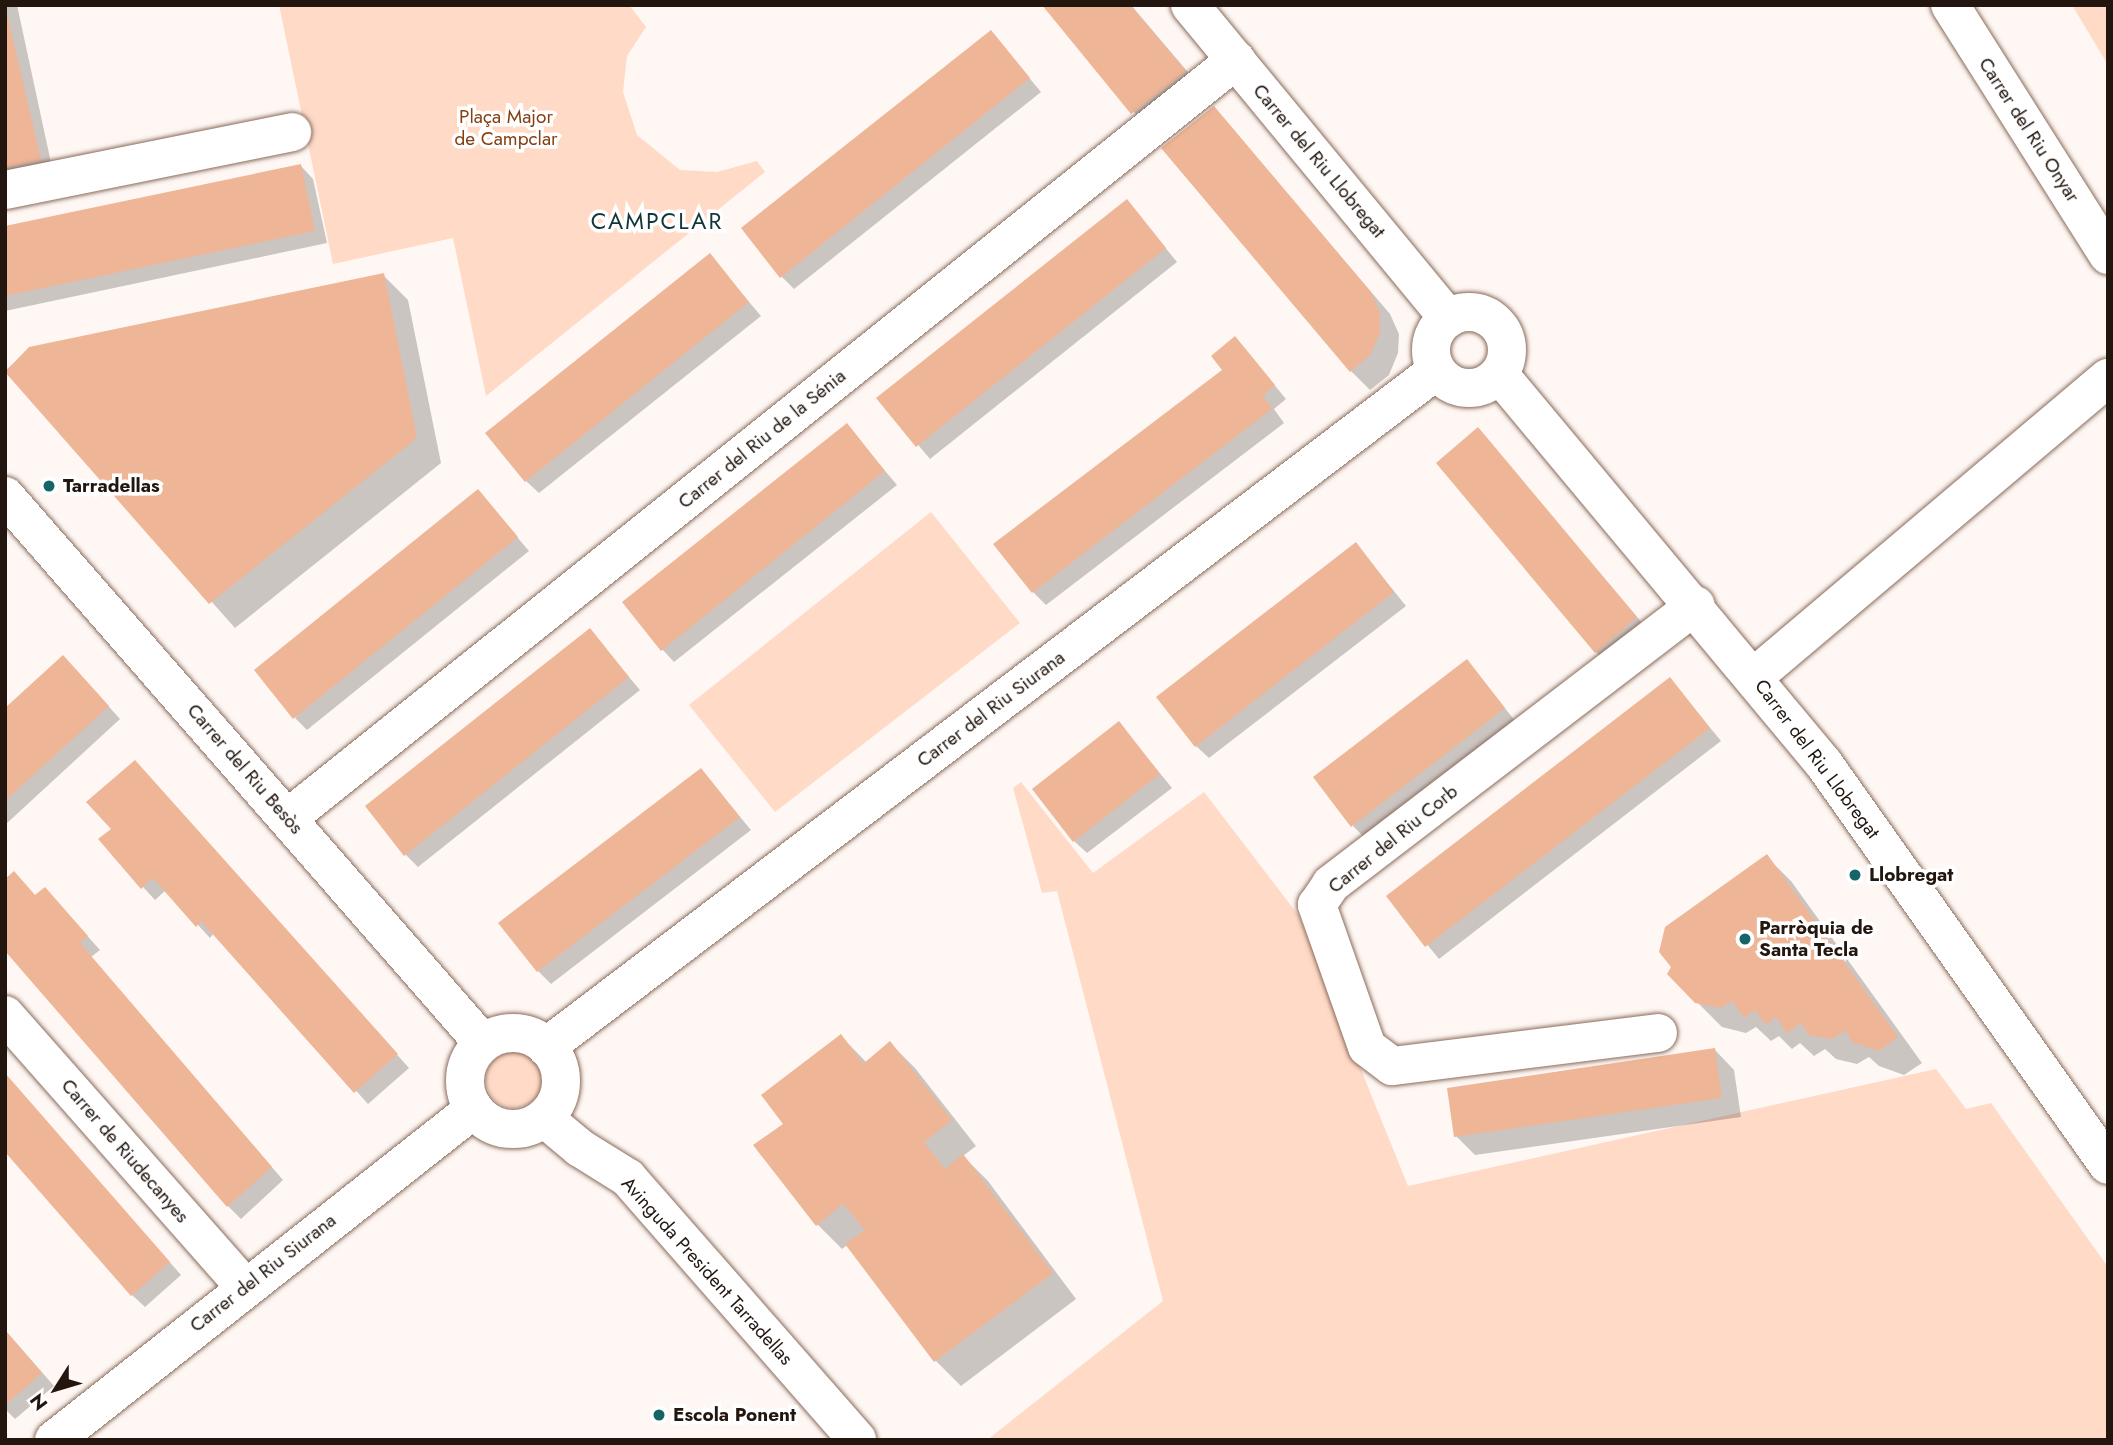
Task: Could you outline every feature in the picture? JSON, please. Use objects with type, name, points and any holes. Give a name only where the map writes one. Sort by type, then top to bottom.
[{"type":"street","name":"Carrer del Riu Llobregat","points":[[1190,5],[1448,318]]},
{"type":"street","name":"Carrer del Riu Onyar","points":[[1950,5],[2108,255]]},
{"type":"street","name":"Carrer del Riu de la Sénia","points":[[288,818],[1236,60]]},
{"type":"street","points":[[5,190],[292,132]]},
{"type":"street","points":[[1478,312],[1502,330],[1507,345],[1499,374],[1490,382],[1467,388],[1455,386],[1436,371],[1431,342],[1448,318],[1478,312]]},
{"type":"street","name":"Carrer del Riu Siurana","points":[[546,1047],[1436,371]]},
{"type":"street","name":"Carrer del Riu Llobregat","points":[[1499,374],[1696,605],[1824,764],[2108,1165]]},
{"type":"street","points":[[1755,676],[2108,378]]},
{"type":"street","name":"Carrer del Riu Besòs","points":[[5,496],[483,1043]]},
{"type":"street","name":"Carrer del Riu Corb","points":[[1658,1033],[1392,1066],[1367,1047],[1317,905],[1331,884],[1696,605]]},
{"type":"street","name":"Carrer de Riudecanyes","points":[[5,1015],[244,1286]]},
{"type":"street","points":[[509,1033],[524,1034],[546,1047],[561,1078],[555,1105],[544,1118],[514,1129],[498,1127],[474,1109],[466,1092],[465,1075],[483,1043],[509,1033]]},
{"type":"street","name":"Carrer del Riu Siurana","points":[[54,1440],[244,1286],[474,1109]]},
{"type":"street","name":"Avinguda President Tarradellas","points":[[544,1118],[580,1149],[628,1178],[857,1440]]},
{"type":"green space","name":"Plaça Major de Campclar","points":[[279,5],[629,5],[646,27],[627,56],[623,92],[637,135],[680,170],[717,172],[757,161],[765,172],[486,396],[453,238],[333,264]]},
{"type":"green space","points":[[2072,5],[2108,5],[2108,65]]},
{"type":"green space","points":[[931,512],[1020,623],[775,812],[689,705]]},
{"type":"green space","points":[[1021,782],[1093,873],[1204,792],[1299,916],[1408,1186],[1936,1069],[1966,1109],[1991,1103],[2108,1267],[2108,1440],[987,1440],[1163,1301],[1057,891],[1042,893],[1013,788]]},
{"type":"green space","points":[[514,1052],[525,1054],[534,1060],[540,1069],[540,1091],[534,1100],[525,1106],[514,1108],[503,1106],[494,1100],[488,1091],[486,1080],[488,1069],[494,1060],[503,1054]]},
{"type":"building","points":[[5,5],[41,160],[5,168]]},
{"type":"building","points":[[1042,5],[1130,5],[1186,71],[1131,114]]},
{"type":"building","points":[[991,30],[1030,78],[780,278],[741,228]]},
{"type":"building","points":[[1214,106],[1371,292],[1380,313],[1380,333],[1370,355],[1350,372],[1161,148]]},
{"type":"building","points":[[301,164],[315,231],[5,296],[5,226]]},
{"type":"building","points":[[1127,199],[1166,248],[916,447],[876,398]]},
{"type":"building","points":[[710,253],[749,302],[525,482],[485,433]]},
{"type":"building","points":[[384,273],[417,438],[209,604],[5,372],[29,347]]},
{"type":"building","points":[[1235,336],[1275,385],[1263,396],[1272,409],[1032,593],[993,544],[1222,370],[1211,356]]},
{"type":"building","points":[[847,423],[885,471],[661,651],[622,602]]},
{"type":"building","points":[[1478,427],[1637,617],[1595,653],[1436,463]]},
{"type":"building","points":[[478,489],[518,537],[293,719],[254,670]]},
{"type":"building","points":[[1356,542],[1394,592],[1195,747],[1156,697]]},
{"type":"building","points":[[590,628],[629,677],[404,856],[365,806]]},
{"type":"building","points":[[63,655],[109,706],[5,801],[5,708]]},
{"type":"building","points":[[1467,659],[1505,708],[1351,827],[1313,777]]},
{"type":"building","points":[[1670,677],[1710,728],[1425,947],[1386,896]]},
{"type":"building","points":[[1119,721],[1160,774],[1073,842],[1032,789]]},
{"type":"building","points":[[135,760],[398,1054],[354,1093],[201,921],[196,927],[153,878],[141,889],[98,839],[111,829],[86,802]]},
{"type":"building","points":[[701,768],[740,817],[537,972],[498,923]]},
{"type":"building","name":"Parròquia de Santa Tecla","points":[[1767,854],[1898,1037],[1879,1051],[1852,1042],[1846,1031],[1831,1039],[1809,1035],[1801,1023],[1787,1033],[1776,1017],[1766,1025],[1755,1010],[1744,1018],[1732,1001],[1721,1008],[1695,1003],[1667,974],[1671,967],[1659,952],[1665,927]]},
{"type":"building","points":[[14,871],[35,895],[45,887],[88,936],[80,943],[272,1167],[227,1207],[5,951],[5,879]]},
{"type":"building","points":[[841,1034],[863,1064],[890,1041],[952,1120],[924,1142],[945,1169],[963,1154],[1053,1273],[934,1362],[845,1244],[865,1230],[843,1204],[816,1226],[753,1145],[783,1124],[761,1095]]},
{"type":"building","points":[[1715,1048],[1722,1098],[1454,1137],[1447,1088]]},
{"type":"building","points":[[5,1073],[170,1262],[131,1296],[5,1152]]},
{"type":"building","points":[[5,1330],[42,1373],[5,1405]]},
{"type":"place","name":"Tarradellas","points":[[49,486]]},
{"type":"place","name":"Llobregat","points":[[1855,875]]},
{"type":"place","name":"Parròquia de Santa Tecla","points":[[1745,939]]},
{"type":"place","name":"Escola Ponent","points":[[659,1415]]},
{"type":"district","name":"CAMPCLAR","points":[[657,221]]}]
